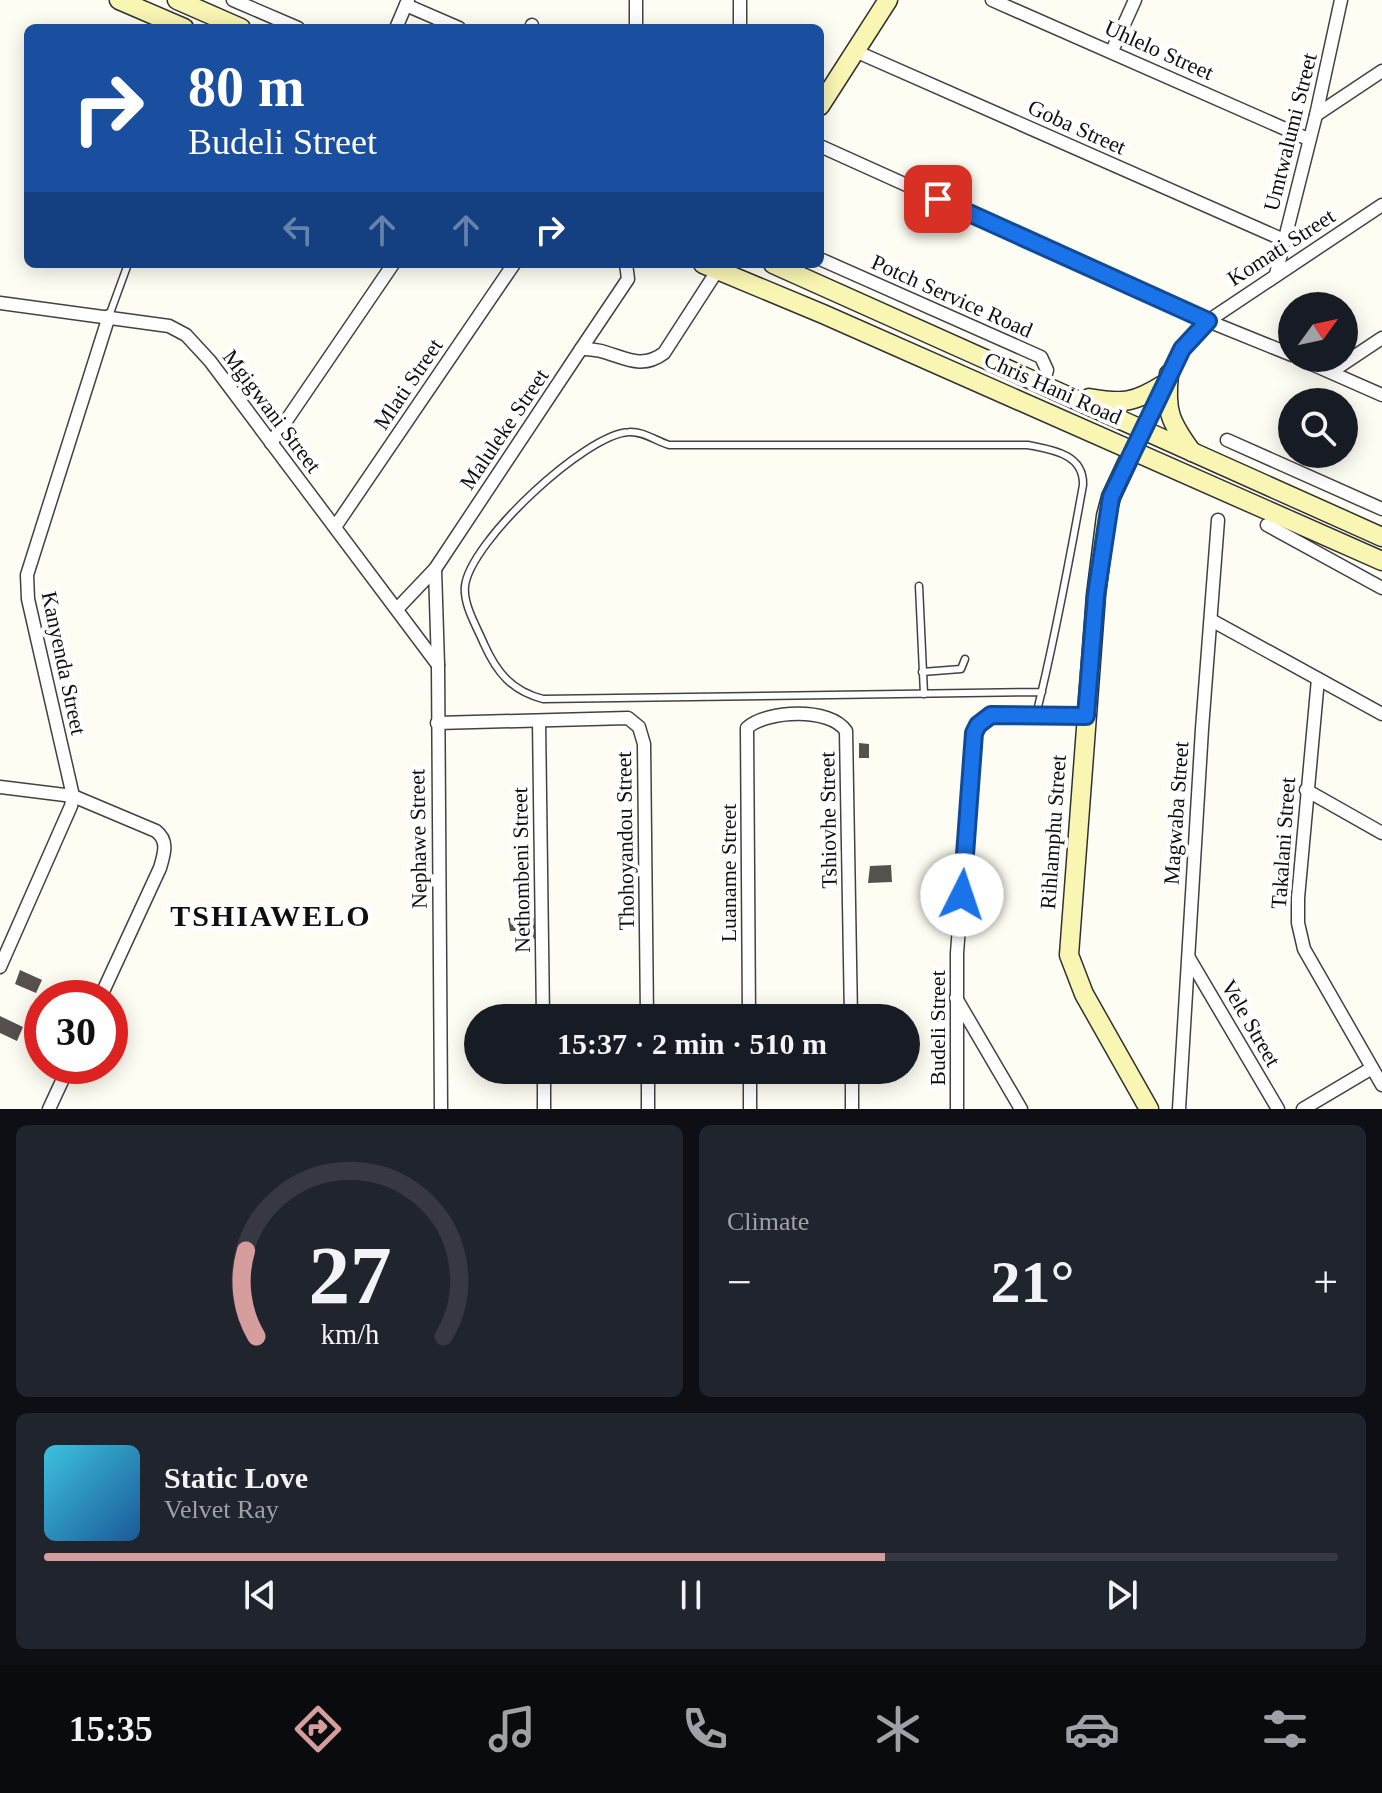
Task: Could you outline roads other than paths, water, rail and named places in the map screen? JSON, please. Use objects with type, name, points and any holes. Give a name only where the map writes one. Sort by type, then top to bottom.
[{"type":"main road","points":[[119,0],[175,24]]},
{"type":"main road","points":[[177,0],[232,24]]},
{"type":"main road","points":[[824,100],[888,0]]},
{"type":"main road","name":"Chris Hani Road","points":[[719,268],[1382,561]]},
{"type":"main road","name":"Chris Hani Road","points":[[782,268],[1382,537]]},
{"type":"main road","points":[[1051,389],[1117,404],[1147,395],[1166,379]]},
{"type":"main road","points":[[1166,379],[1172,420],[1192,453]]},
{"type":"main road","name":"Rihlamphu Street","points":[[1133,450],[1111,497],[1106,516],[1096,595],[1069,955],[1084,994],[1149,1109]]},
{"type":"street","points":[[233,0],[289,24]]},
{"type":"street","points":[[636,0],[636,24]]},
{"type":"street","points":[[740,0],[740,24]]},
{"type":"street","name":"Uhlelo Street","points":[[992,0],[1308,139]]},
{"type":"street","points":[[1112,51],[1135,0]]},
{"type":"street","name":"Umtwalumi Street","points":[[1276,274],[1341,0]]},
{"type":"street","points":[[398,24],[407,3],[451,24]]},
{"type":"street","name":"Goba Street","points":[[855,51],[1284,240]]},
{"type":"street","points":[[1316,115],[1382,71]]},
{"type":"street","points":[[824,148],[1208,321],[1278,349]]},
{"type":"street","name":"Komati Street","points":[[1133,450],[1182,349],[1208,321],[1382,205]]},
{"type":"street","name":"Potch Service Road","points":[[824,261],[1041,357],[1051,389]]},
{"type":"street","points":[[271,443],[390,268]]},
{"type":"street","name":"Mlati Street","points":[[335,527],[511,268]]},
{"type":"street","name":"Maluleke Street","points":[[397,609],[435,569],[628,279],[627,268]]},
{"type":"street","points":[[581,349],[601,350],[635,363],[658,358],[664,353],[713,268]]},
{"type":"street","name":"Mgigwani Street","points":[[0,304],[109,316],[169,326],[186,335],[204,353],[438,665]]},
{"type":"street","name":"Kanyenda Street","points":[[73,796],[28,599],[27,575],[109,316]]},
{"type":"street","points":[[1358,354],[1382,338]]},
{"type":"street","points":[[1331,372],[1382,395]]},
{"type":"street","points":[[1227,440],[1382,509]]},
{"type":"street","name":"Magwaba Street","points":[[1179,1109],[1218,520]]},
{"type":"street","points":[[1267,525],[1382,588]]},
{"type":"street","name":"Nephawe Street","points":[[435,569],[441,1109]]},
{"type":"street","points":[[1211,620],[1382,714]]},
{"type":"street","name":"Takalani Street","points":[[1318,679],[1306,790],[1298,898],[1299,935],[1304,949],[1382,1085]]},
{"type":"street","name":"Budeli Street","points":[[957,1109],[956,997],[974,733],[978,725],[991,715],[1086,716]]},
{"type":"street","name":"Tshiovhe Street","points":[[747,728],[757,720],[771,716],[824,716],[839,721],[846,731],[851,1004]]},
{"type":"street","name":"Thohoyandou Street","points":[[437,723],[628,718],[636,724],[644,744],[647,1004]]},
{"type":"street","name":"Nethombeni Street","points":[[539,721],[543,1004]]},
{"type":"street","name":"Luaname Street","points":[[747,728],[749,1004]]},
{"type":"street","points":[[0,787],[73,796],[156,831],[164,842],[160,868],[108,980]]},
{"type":"street","points":[[1306,790],[1382,833]]},
{"type":"street","points":[[0,967],[67,819],[73,796]]},
{"type":"street","name":"Vele Street","points":[[1189,958],[1278,1109]]},
{"type":"street","points":[[956,997],[1021,1109]]},
{"type":"street","points":[[1303,1109],[1372,1068]]},
{"type":"street","points":[[49,1109],[61,1084]]},
{"type":"street","points":[[544,1084],[544,1109]]},
{"type":"street","points":[[648,1084],[648,1109]]},
{"type":"street","points":[[750,1084],[750,1109]]},
{"type":"street","points":[[852,1084],[852,1109]]},
{"type":"lane","points":[[109,316],[127,268]]},
{"type":"lane","points":[[1036,715],[1042,692],[1058,625],[1083,485],[1083,474],[1078,464],[1048,449],[1028,445],[901,443],[669,445],[628,431],[614,435],[582,454],[536,489],[495,531],[469,572],[465,588],[466,600],[489,656],[507,683],[530,696],[566,700],[1042,692]]},
{"type":"lane","points":[[919,586],[924,694]]},
{"type":"lane","points":[[922,672],[961,669],[965,659]]},
{"type":"district","name":"TSHIAWELO","points":[[271,915]]}]
